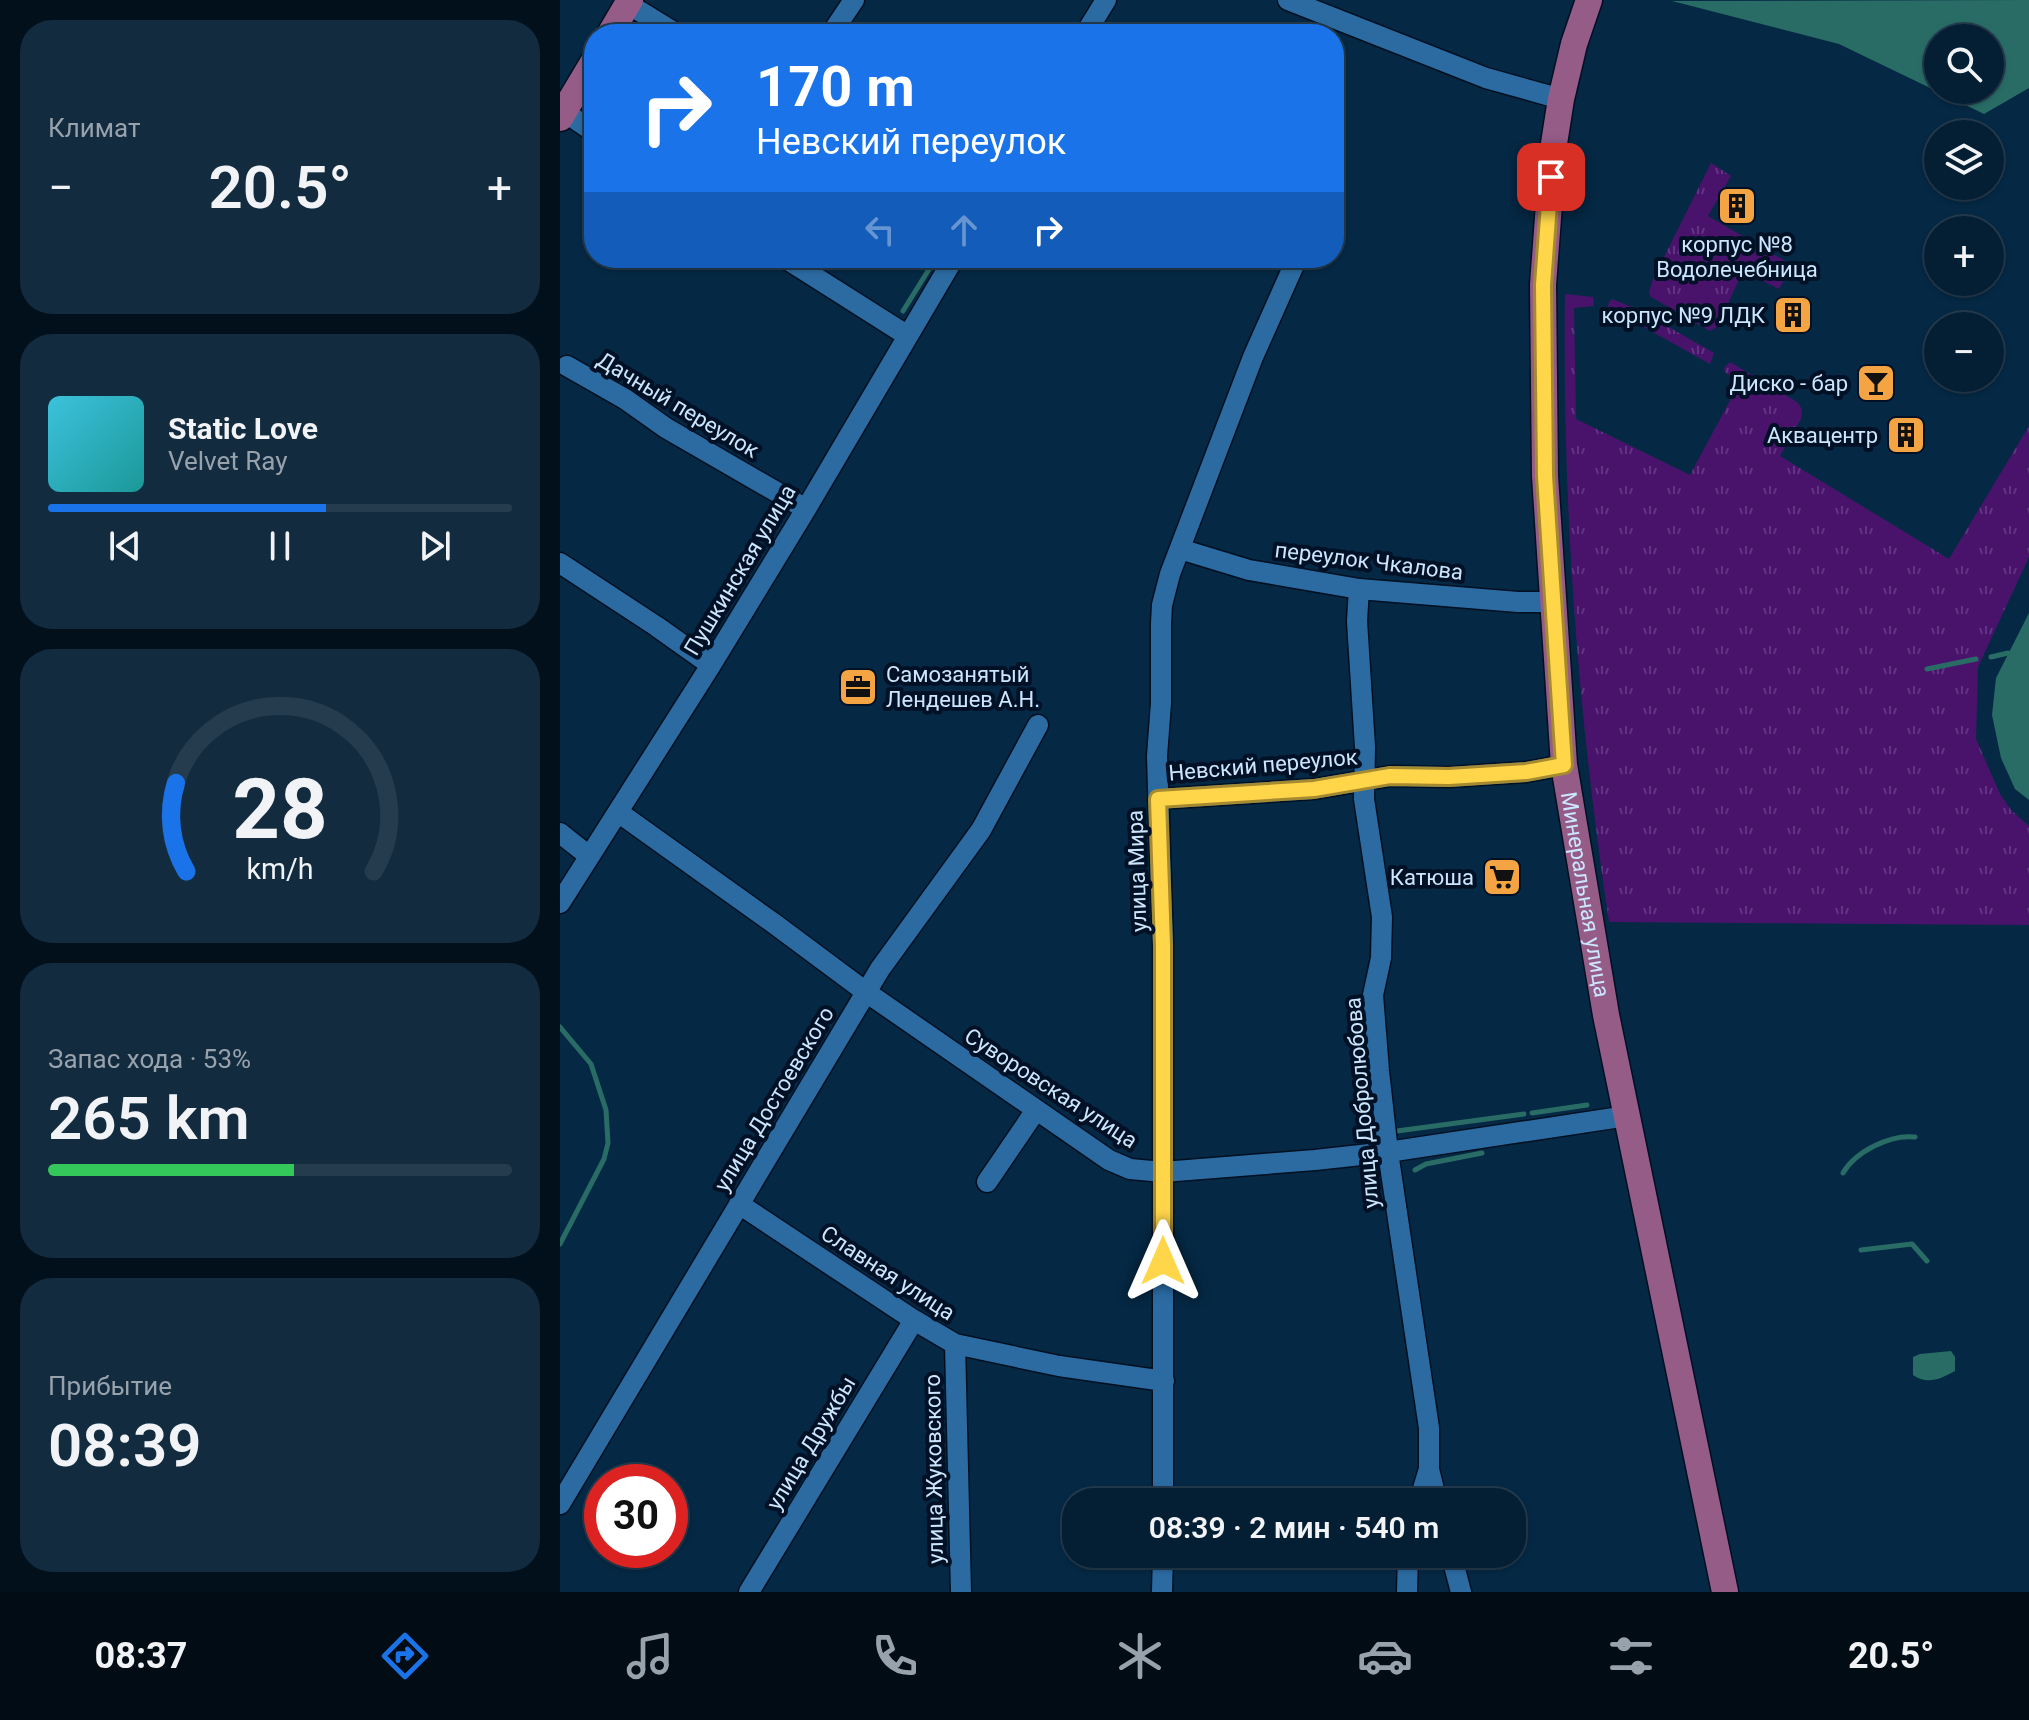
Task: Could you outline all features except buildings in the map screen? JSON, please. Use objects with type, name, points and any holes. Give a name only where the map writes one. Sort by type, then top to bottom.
[{"type":"main road","name":"Минеральная улица","points":[[1589,0],[1574,44],[1561,99],[1553,150],[1543,285],[1545,476],[1564,765],[1606,1015],[1725,1592]]},
{"type":"main road","points":[[616,24],[629,2]]},
{"type":"main road","points":[[561,113],[584,77]]},
{"type":"street","points":[[838,24],[854,0]]},
{"type":"street","points":[[1091,24],[1106,0]]},
{"type":"street","points":[[1288,0],[1486,78],[1561,99]]},
{"type":"street","points":[[629,2],[662,24]]},
{"type":"street","points":[[561,113],[584,126]]},
{"type":"street","points":[[801,268],[908,336]]},
{"type":"street","name":"Пушкинская улица","points":[[560,903],[711,665],[948,268]]},
{"type":"street","name":"улица Мира","points":[[1163,1488],[1163,946],[1157,756],[1162,605],[1170,574],[1253,357],[1293,268]]},
{"type":"street","name":"Дачный переулок","points":[[567,366],[806,509]]},
{"type":"street","name":"переулок Чкалова","points":[[1180,549],[1249,570],[1359,589],[1554,602]]},
{"type":"street","points":[[560,563],[711,665]]},
{"type":"street","name":"улица Добролюбова","points":[[1359,589],[1357,621],[1364,799],[1382,917],[1381,958],[1373,995],[1388,1152],[1429,1428],[1429,1469],[1434,1488]]},
{"type":"street","name":"улица Достоевского","points":[[560,1504],[880,969],[981,830],[1038,725]]},
{"type":"street","name":"Невский переулок","points":[[1158,799],[1314,789],[1390,776],[1449,777],[1526,772],[1564,765]]},
{"type":"street","name":"Суворовская улица","points":[[618,812],[866,992],[1109,1160],[1130,1169],[1163,1172],[1315,1160],[1627,1116]]},
{"type":"street","points":[[560,833],[589,856]]},
{"type":"street","points":[[987,1182],[1036,1110]]},
{"type":"street","name":"Славная улица","points":[[739,1204],[955,1344],[1059,1366],[1164,1381]]},
{"type":"street","name":"улица Дружбы","points":[[749,1592],[914,1320]]},
{"type":"street","name":"улица Жуковского","points":[[955,1344],[961,1592]]},
{"type":"street","name":"улица Добролюбова","points":[[1423,1488],[1429,1469]]},
{"type":"street","points":[[1162,1592],[1163,1568]]},
{"type":"street","points":[[1407,1592],[1408,1568]]},
{"type":"street","points":[[1455,1568],[1461,1592]]},
{"type":"green space","points":[[1711,163],[1731,176],[1708,216],[1792,265],[1779,289],[1743,271],[1717,327],[1710,331],[1651,297],[1649,292]]},
{"type":"green space","points":[[1565,294],[1593,297],[1594,306],[1574,308],[1576,419],[1690,475],[1740,382],[1725,372],[1724,368],[1730,362],[1797,402],[1802,409],[1801,419],[1780,456],[1949,559],[2029,426],[2029,557],[1978,667],[1976,739],[2000,794],[2011,810],[2029,826],[2029,925],[1609,922],[1589,766],[1574,609],[1566,452]]},
{"type":"green space","points":[[1612,299],[1639,310],[1714,353],[1710,364],[1608,307]]},
{"type":"shaded area","points":[[2029,0],[2029,88],[2004,102],[2004,24],[1924,24],[1924,85],[1839,44],[1672,1]]},
{"type":"shaded area","points":[[1963,104],[2001,104],[1984,114]]},
{"type":"shaded area","points":[[2029,613],[2029,800],[2015,789],[2001,758],[1992,715],[1996,678]]},
{"type":"shaded area","points":[[1951,1351],[1955,1357],[1955,1371],[1934,1380],[1913,1375],[1913,1357]]},
{"type":"waterway","points":[[903,311],[930,268]]},
{"type":"waterway","points":[[1991,657],[2008,653]]},
{"type":"waterway","points":[[1927,669],[1976,659]]},
{"type":"waterway","points":[[560,1027],[591,1064],[606,1110],[608,1143],[604,1159],[560,1244]]},
{"type":"waterway","points":[[1532,1113],[1587,1105]]},
{"type":"waterway","points":[[1397,1131],[1524,1114]]},
{"type":"waterway","points":[[1843,1173],[1856,1158],[1874,1146],[1895,1138],[1915,1137]]},
{"type":"waterway","points":[[1415,1170],[1426,1164],[1482,1153]]},
{"type":"waterway","points":[[1861,1250],[1912,1244],[1927,1261]]},
{"type":"place","name":"корпус №8 Водолечебница","points":[[1737,206]]},
{"type":"place","name":"корпус №9 ЛДК","points":[[1793,315]]},
{"type":"place","name":"Диско - бар","points":[[1876,383]]},
{"type":"place","name":"Аквацентр","points":[[1906,435]]},
{"type":"place","name":"Самозанятый Лендешев А.Н.","points":[[858,687]]},
{"type":"place","name":"Катюша","points":[[1502,877]]},
{"type":"route","points":[[1163,1261],[1163,946],[1158,799],[1314,789],[1390,776],[1449,777],[1526,772],[1564,765],[1545,476],[1543,285],[1551,177]]}]
